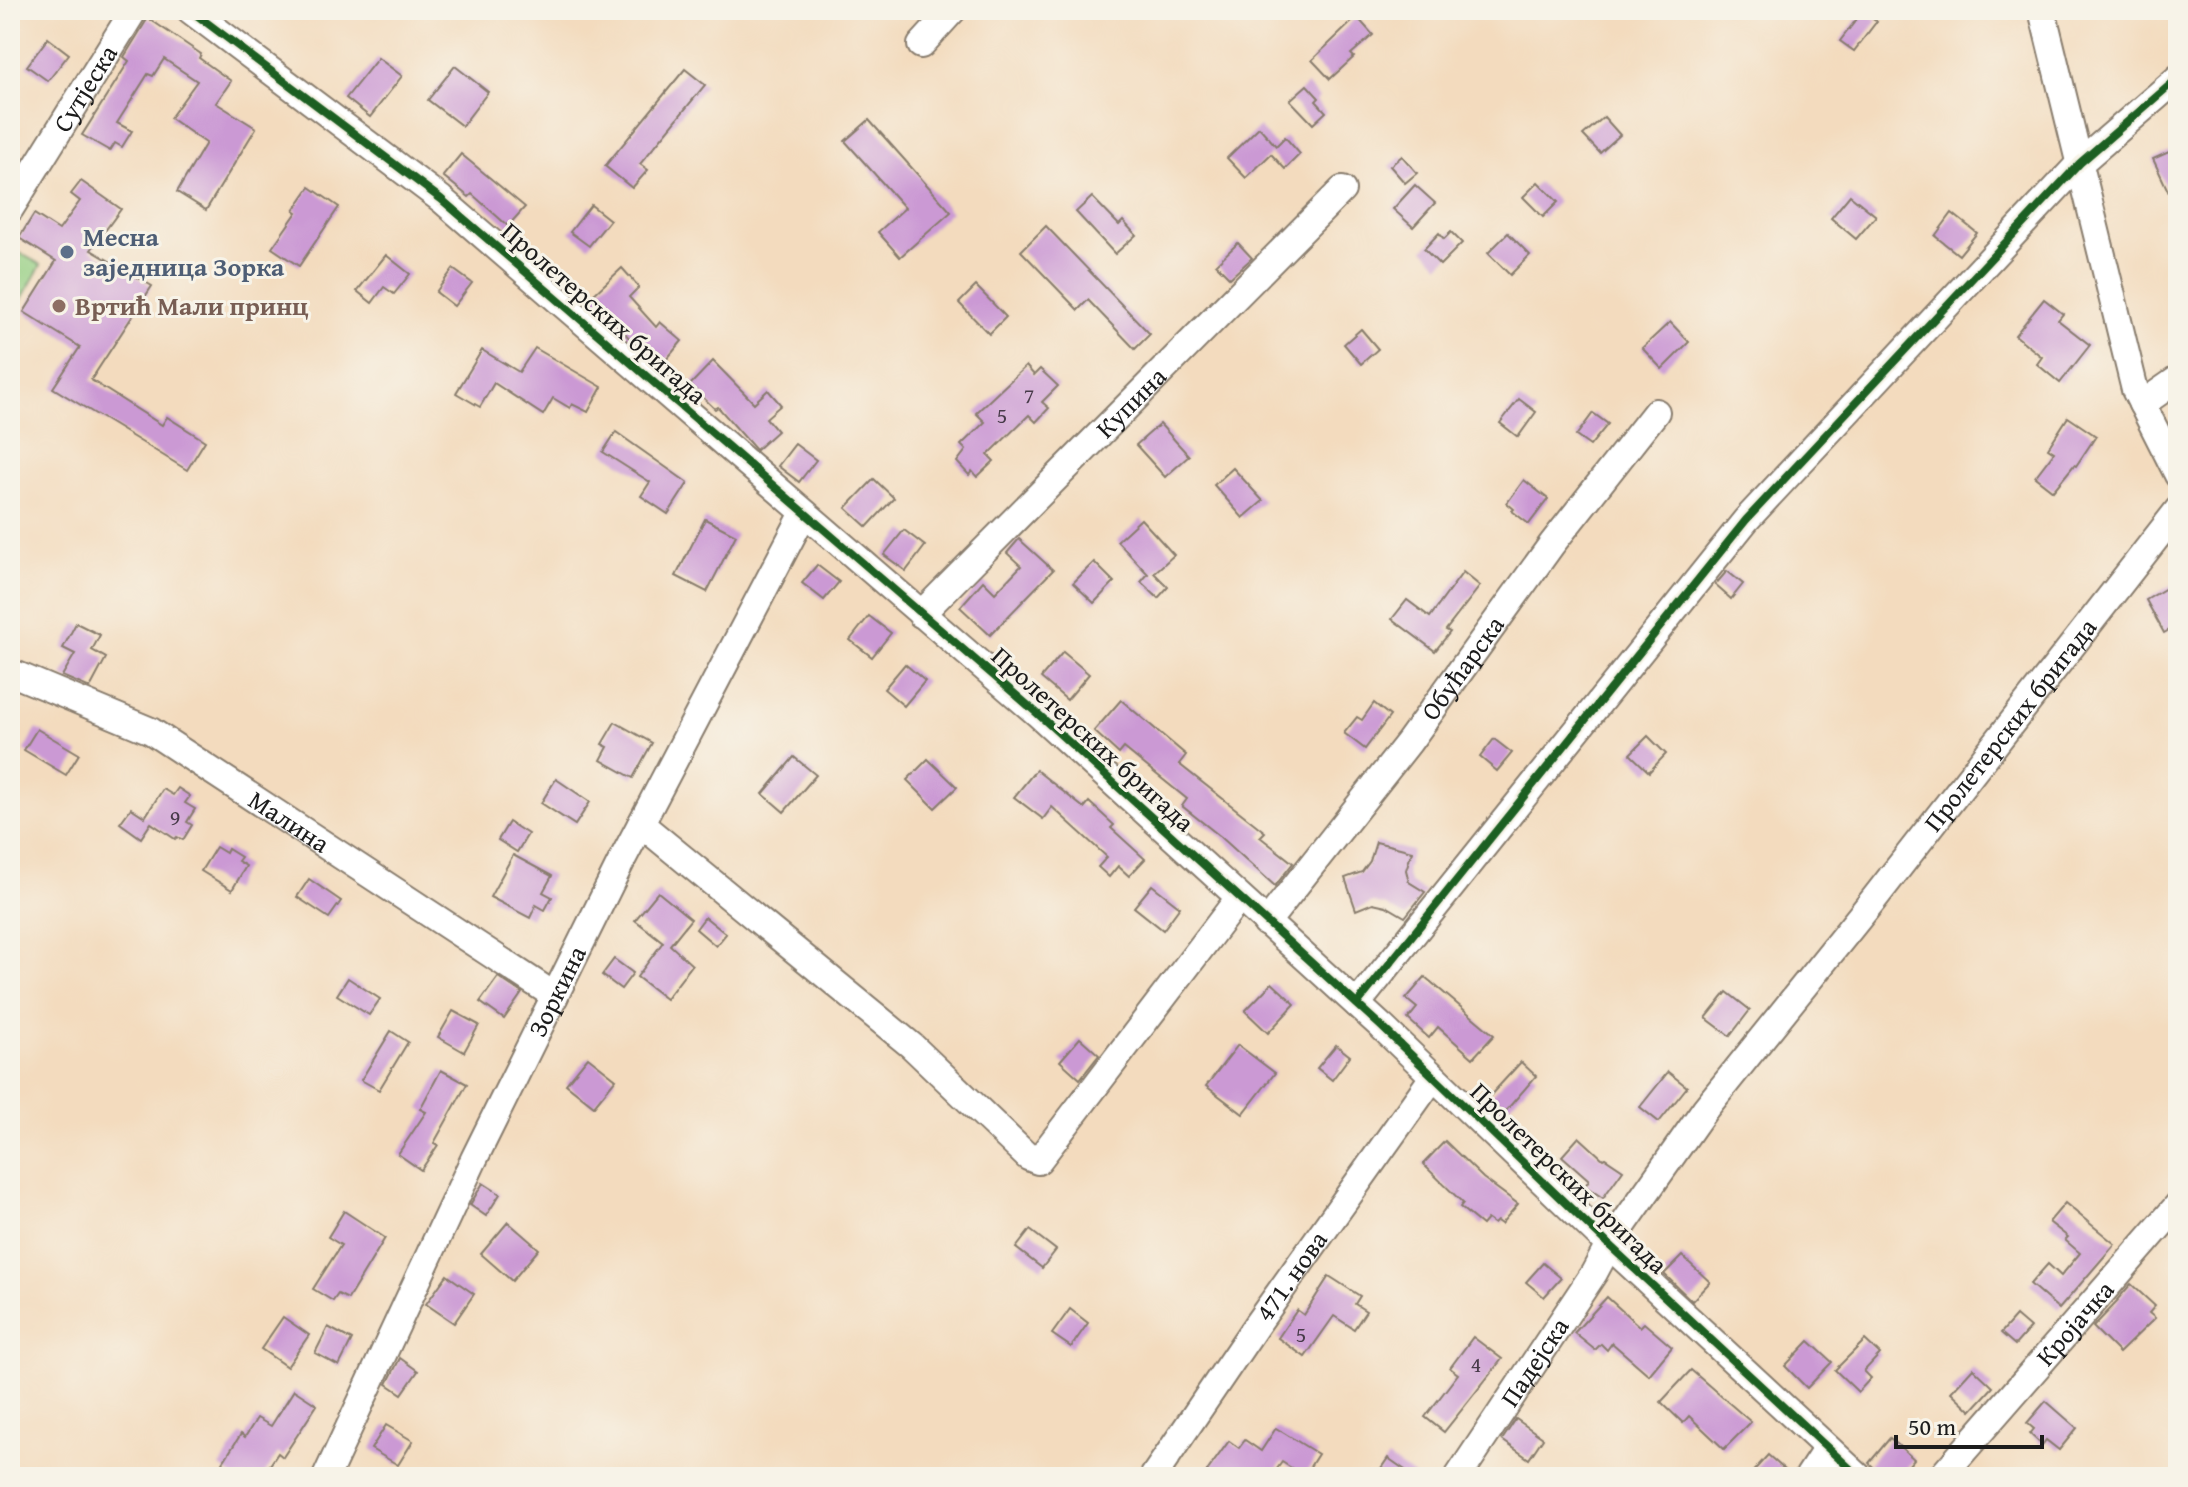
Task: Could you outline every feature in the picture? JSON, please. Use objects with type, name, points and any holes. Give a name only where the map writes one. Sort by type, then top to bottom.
[{"type":"street","name":"Сутјеска","points":[[10,209],[134,10]]},
{"type":"street","name":"Пролетерских бригада","points":[[190,10],[441,199],[1038,714],[1357,1004],[1609,1245],[1859,1477]]},
{"type":"street","points":[[921,45],[953,10]]},
{"type":"street","points":[[2042,10],[2135,390],[2178,475]]},
{"type":"street","points":[[1357,1004],[1746,520],[2080,163],[2178,78]]},
{"type":"street","name":"Купина","points":[[921,614],[1342,190]]},
{"type":"street","points":[[2142,404],[2178,379]]},
{"type":"street","name":"Обућарска","points":[[1266,923],[1409,742],[1552,544],[1656,412]]},
{"type":"street","name":"Пролетерских бригада","points":[[1609,1245],[1705,1109],[1874,899],[2178,510]]},
{"type":"street","name":"Зоркина","points":[[326,1477],[474,1159],[641,824],[804,513]]},
{"type":"street","name":"Малина","points":[[10,672],[151,731],[555,996]]},
{"type":"street","points":[[641,824],[912,1046],[1028,1157],[1038,1161],[1239,898]]},
{"type":"street","name":"471. нова","points":[[1153,1477],[1257,1324],[1433,1077]]},
{"type":"street","name":"Кројачка","points":[[1941,1477],[2178,1205]]},
{"type":"street","name":"Падејска","points":[[1458,1477],[1594,1273],[1609,1245]]},
{"type":"street","points":[[1808,1477],[1827,1448]]},
{"type":"green space","points":[[11,248],[41,265],[19,304],[10,299]]},
{"type":"building","points":[[1863,11],[1877,21],[1854,51],[1840,41]]},
{"type":"building","points":[[1357,17],[1373,35],[1351,54],[1354,57],[1330,79],[1312,60]]},
{"type":"building","points":[[148,18],[201,54],[199,58],[231,81],[216,103],[256,128],[206,210],[177,192],[206,143],[170,118],[197,81],[164,59],[153,76],[148,74],[117,123],[132,131],[122,147],[115,143],[110,151],[82,135],[129,61],[124,57]]},
{"type":"building","points":[[48,38],[69,54],[48,81],[27,66]]},
{"type":"building","points":[[378,58],[402,76],[370,117],[346,98]]},
{"type":"building","points":[[455,66],[488,92],[462,126],[428,100]]},
{"type":"building","points":[[685,69],[705,85],[640,164],[648,170],[632,188],[605,166]]},
{"type":"building","points":[[1307,85],[1326,112],[1313,124],[1290,100]]},
{"type":"building","points":[[1604,117],[1620,135],[1600,153],[1583,135]]},
{"type":"building","points":[[869,120],[951,212],[900,257],[878,232],[905,208],[845,141]]},
{"type":"building","points":[[1259,127],[1276,146],[1285,137],[1300,154],[1285,169],[1271,154],[1246,178],[1227,158]]},
{"type":"building","points":[[2178,148],[2178,212],[2153,159]]},
{"type":"building","points":[[461,154],[525,207],[508,226],[472,194],[469,197],[443,176]]},
{"type":"building","points":[[1402,156],[1417,173],[1405,183],[1390,166]]},
{"type":"building","points":[[81,181],[121,209],[91,250],[152,286],[91,380],[162,425],[167,417],[205,441],[187,470],[53,388],[80,347],[24,312],[56,261],[19,238],[34,214],[59,230],[80,201],[71,194]]},
{"type":"building","points":[[1538,182],[1558,202],[1543,217],[1523,197]]},
{"type":"building","points":[[1415,185],[1435,203],[1413,227],[1393,209]]},
{"type":"building","points":[[310,187],[339,207],[299,266],[272,248]]},
{"type":"building","points":[[1850,195],[1876,216],[1856,239],[1831,218]]},
{"type":"building","points":[[1092,197],[1119,225],[1123,221],[1136,235],[1115,254],[1076,212]]},
{"type":"building","points":[[591,205],[610,220],[589,246],[570,232]]},
{"type":"building","points":[[1952,213],[1977,233],[1959,255],[1935,236]]},
{"type":"building","points":[[1046,226],[1150,334],[1135,349],[1088,300],[1078,310],[1021,251]]},
{"type":"building","points":[[1451,232],[1462,243],[1440,265],[1424,249],[1439,233],[1444,239]]},
{"type":"building","points":[[1508,233],[1530,255],[1510,275],[1488,253]]},
{"type":"building","points":[[1238,243],[1252,258],[1230,278],[1216,264]]},
{"type":"building","points":[[386,255],[410,274],[394,294],[384,287],[372,303],[357,291]]},
{"type":"building","points":[[622,268],[639,287],[629,297],[656,327],[660,322],[682,341],[660,367],[638,348],[592,296]]},
{"type":"building","points":[[453,269],[472,283],[454,306],[436,292]]},
{"type":"building","points":[[976,286],[1006,317],[989,334],[959,303]]},
{"type":"building","points":[[2044,299],[2063,314],[2058,320],[2090,345],[2060,383],[2037,364],[2042,357],[2015,335]]},
{"type":"building","points":[[1670,322],[1689,342],[1662,369],[1642,348]]},
{"type":"building","points":[[1361,329],[1378,349],[1361,364],[1344,344]]},
{"type":"building","points":[[535,348],[602,387],[588,412],[572,404],[570,408],[553,398],[543,415],[494,383],[480,407],[456,393],[482,350],[519,372]]},
{"type":"building","points":[[713,361],[754,403],[768,390],[781,405],[766,418],[777,431],[756,450],[718,407],[715,409],[690,385]]},
{"type":"building","points":[[1026,366],[1034,375],[1040,369],[1058,386],[1042,402],[1049,408],[1036,422],[1029,415],[988,455],[994,461],[977,477],[972,471],[969,475],[957,462],[966,450],[961,445],[985,422],[976,413]]},
{"type":"building","points":[[1519,399],[1536,412],[1518,437],[1500,423]]},
{"type":"building","points":[[1593,413],[1608,424],[1590,446],[1576,436]]},
{"type":"building","points":[[2068,417],[2096,436],[2076,466],[2053,491],[2035,477],[2054,452],[2048,448]]},
{"type":"building","points":[[1160,424],[1189,456],[1165,477],[1136,445]]},
{"type":"building","points":[[616,432],[688,483],[668,514],[641,496],[650,482],[603,452]]},
{"type":"building","points":[[795,444],[816,460],[799,482],[778,466]]},
{"type":"building","points":[[1233,468],[1263,501],[1243,518],[1214,485]]},
{"type":"building","points":[[874,479],[894,498],[867,527],[846,508]]},
{"type":"building","points":[[1524,480],[1548,499],[1529,524],[1507,503]]},
{"type":"building","points":[[705,519],[736,535],[707,592],[676,576]]},
{"type":"building","points":[[1141,519],[1174,555],[1154,573],[1168,587],[1158,598],[1141,582],[1148,574],[1117,541]]},
{"type":"building","points":[[904,530],[925,546],[906,571],[884,555]]},
{"type":"building","points":[[1019,539],[1053,570],[990,635],[960,607],[983,581],[995,593],[1021,566],[1007,553]]},
{"type":"building","points":[[1094,562],[1114,582],[1094,603],[1073,583]]},
{"type":"building","points":[[817,565],[839,582],[824,600],[802,583]]},
{"type":"building","points":[[1727,571],[1743,584],[1731,599],[1715,585]]},
{"type":"building","points":[[1463,572],[1480,586],[1446,630],[1450,632],[1435,651],[1392,619],[1407,600],[1430,617]]},
{"type":"building","points":[[2178,581],[2178,625],[2164,633],[2146,600]]},
{"type":"building","points":[[869,616],[891,633],[872,657],[850,640]]},
{"type":"building","points":[[76,623],[100,635],[92,650],[106,658],[90,688],[62,676],[75,654],[63,648]]},
{"type":"building","points":[[1063,652],[1089,674],[1067,700],[1041,678]]},
{"type":"building","points":[[905,664],[925,681],[904,706],[884,689]]},
{"type":"building","points":[[1121,700],[1186,755],[1179,764],[1265,832],[1260,837],[1293,863],[1275,886],[1182,806],[1187,799],[1124,748],[1119,754],[1094,731]]},
{"type":"building","points":[[1374,703],[1390,716],[1365,749],[1344,733],[1357,717],[1362,720]]},
{"type":"building","points":[[615,722],[652,743],[633,778],[601,760],[608,747],[602,744]]},
{"type":"building","points":[[37,729],[79,754],[66,775],[24,750]]},
{"type":"building","points":[[1648,736],[1666,754],[1649,772],[1630,754]]},
{"type":"building","points":[[1494,739],[1512,753],[1497,771],[1480,757]]},
{"type":"building","points":[[794,757],[816,775],[784,812],[763,794]]},
{"type":"building","points":[[928,759],[957,787],[935,808],[907,780]]},
{"type":"building","points":[[1036,770],[1084,808],[1089,802],[1114,825],[1111,828],[1145,859],[1129,876],[1118,866],[1109,877],[1098,867],[1107,857],[1052,807],[1043,819],[1014,797]]},
{"type":"building","points":[[556,779],[590,802],[575,825],[541,803]]},
{"type":"building","points":[[178,788],[190,796],[185,803],[195,809],[187,822],[192,825],[183,840],[175,839],[151,823],[141,838],[120,823],[131,808],[145,817],[163,789],[173,795]]},
{"type":"building","points":[[509,822],[528,834],[517,852],[498,840]]},
{"type":"building","points":[[1376,842],[1412,851],[1406,870],[1409,882],[1425,892],[1405,917],[1386,906],[1373,903],[1356,910],[1345,878],[1362,872],[1370,861]]},
{"type":"building","points":[[216,847],[226,853],[228,849],[241,857],[238,861],[246,866],[232,890],[201,871]]},
{"type":"building","points":[[513,855],[552,876],[543,892],[552,897],[545,910],[536,905],[530,918],[490,897]]},
{"type":"building","points":[[309,879],[341,901],[329,918],[297,897]]},
{"type":"building","points":[[1152,885],[1180,907],[1163,930],[1134,907]]},
{"type":"building","points":[[658,892],[691,919],[670,945],[692,965],[666,999],[637,977],[663,942],[635,920]]},
{"type":"building","points":[[705,917],[726,934],[716,946],[696,929]]},
{"type":"building","points":[[614,959],[633,973],[621,989],[602,975]]},
{"type":"building","points":[[498,977],[522,993],[504,1019],[480,1002]]},
{"type":"building","points":[[1425,977],[1494,1035],[1473,1058],[1438,1027],[1429,1038],[1408,1019],[1417,1008],[1406,999]]},
{"type":"building","points":[[348,978],[380,999],[369,1015],[337,995]]},
{"type":"building","points":[[1272,983],[1295,1004],[1268,1033],[1245,1011]]},
{"type":"building","points":[[1727,992],[1750,1010],[1730,1036],[1706,1018]]},
{"type":"building","points":[[453,1011],[479,1025],[464,1052],[438,1037]]},
{"type":"building","points":[[391,1031],[408,1042],[379,1090],[361,1080]]},
{"type":"building","points":[[1080,1038],[1099,1055],[1080,1079],[1060,1061]]},
{"type":"building","points":[[1238,1045],[1275,1073],[1243,1114],[1206,1086]]},
{"type":"building","points":[[1336,1045],[1350,1056],[1332,1080],[1317,1068]]},
{"type":"building","points":[[588,1057],[616,1079],[594,1106],[566,1084]]},
{"type":"building","points":[[1521,1062],[1536,1076],[1503,1114],[1487,1099]]},
{"type":"building","points":[[441,1070],[467,1084],[434,1143],[438,1145],[421,1170],[398,1154],[426,1112],[420,1109]]},
{"type":"building","points":[[1668,1072],[1687,1087],[1659,1122],[1640,1107]]},
{"type":"building","points":[[1579,1137],[1603,1159],[1623,1170],[1603,1198],[1585,1186],[1589,1180],[1562,1156]]},
{"type":"building","points":[[1445,1141],[1483,1178],[1518,1204],[1501,1224],[1487,1219],[1482,1225],[1460,1207],[1463,1203],[1423,1164]]},
{"type":"building","points":[[483,1183],[500,1194],[486,1216],[470,1205]]},
{"type":"building","points":[[2065,1203],[2115,1244],[2059,1309],[2030,1284],[2048,1264],[2061,1276],[2080,1253],[2065,1240],[2068,1237],[2049,1222]]},
{"type":"building","points":[[344,1211],[385,1238],[348,1299],[338,1294],[333,1301],[313,1289],[341,1245],[328,1237]]},
{"type":"building","points":[[508,1222],[539,1249],[512,1281],[481,1254]]},
{"type":"building","points":[[1030,1230],[1056,1250],[1042,1268],[1016,1248]]},
{"type":"building","points":[[1682,1256],[1710,1282],[1692,1301],[1664,1274]]},
{"type":"building","points":[[1543,1263],[1561,1278],[1544,1297],[1526,1282]]},
{"type":"building","points":[[447,1275],[474,1294],[454,1323],[426,1304]]},
{"type":"building","points":[[1329,1276],[1360,1296],[1355,1304],[1366,1311],[1354,1329],[1334,1316],[1305,1357],[1278,1338],[1297,1310],[1304,1315]]},
{"type":"building","points":[[2131,1284],[2155,1306],[2149,1313],[2155,1318],[2119,1353],[2093,1327]]},
{"type":"building","points":[[1607,1297],[1640,1327],[1644,1323],[1672,1347],[1649,1375],[1612,1343],[1607,1350],[1601,1344],[1595,1350],[1574,1333]]},
{"type":"building","points":[[1070,1309],[1088,1323],[1071,1347],[1052,1334]]},
{"type":"building","points":[[2016,1316],[2030,1328],[2015,1345],[2001,1333]]},
{"type":"building","points":[[283,1317],[309,1335],[287,1367],[261,1349]]},
{"type":"building","points":[[328,1327],[352,1340],[339,1366],[315,1353]]},
{"type":"building","points":[[1473,1337],[1502,1359],[1444,1432],[1425,1417],[1458,1374],[1450,1368]]},
{"type":"building","points":[[1865,1340],[1880,1354],[1864,1371],[1871,1378],[1858,1392],[1835,1370]]},
{"type":"building","points":[[1809,1341],[1832,1362],[1807,1388],[1785,1366]]},
{"type":"building","points":[[400,1358],[418,1371],[402,1394],[387,1384]]},
{"type":"building","points":[[1973,1368],[1993,1387],[1971,1411],[1951,1392]]},
{"type":"building","points":[[1691,1370],[1751,1422],[1724,1449],[1689,1416],[1683,1423],[1661,1402]]},
{"type":"building","points":[[294,1390],[317,1405],[283,1457],[278,1453],[262,1477],[235,1477],[220,1467],[241,1434],[245,1437],[257,1418],[271,1426]]},
{"type":"building","points":[[2046,1401],[2077,1428],[2059,1450],[2046,1440],[2042,1445],[2030,1434],[2034,1429],[2027,1423]]},
{"type":"building","points":[[1516,1419],[1543,1438],[1529,1459],[1502,1440]]},
{"type":"building","points":[[386,1425],[413,1441],[398,1465],[371,1449]]},
{"type":"building","points":[[1276,1428],[1318,1454],[1304,1476],[1282,1462],[1271,1477],[1203,1477],[1229,1441],[1239,1448],[1245,1440],[1261,1451]]},
{"type":"building","points":[[1890,1438],[1914,1459],[1899,1477],[1884,1477],[1869,1463]]},
{"type":"building","points":[[1768,1455],[1792,1476],[1792,1477],[1748,1477]]},
{"type":"building","points":[[1388,1458],[1415,1477],[1375,1477]]},
{"type":"cycle path","points":[[190,10],[441,199],[1038,714],[1382,1027],[1609,1245],[1859,1477]]},
{"type":"cycle path","points":[[1357,1004],[1746,520],[2080,163],[2178,78]]},
{"type":"place","name":"Месна заједница Зорка","points":[[67,252]]},
{"type":"place","name":"Вртић Мали принц","points":[[59,306]]}]
